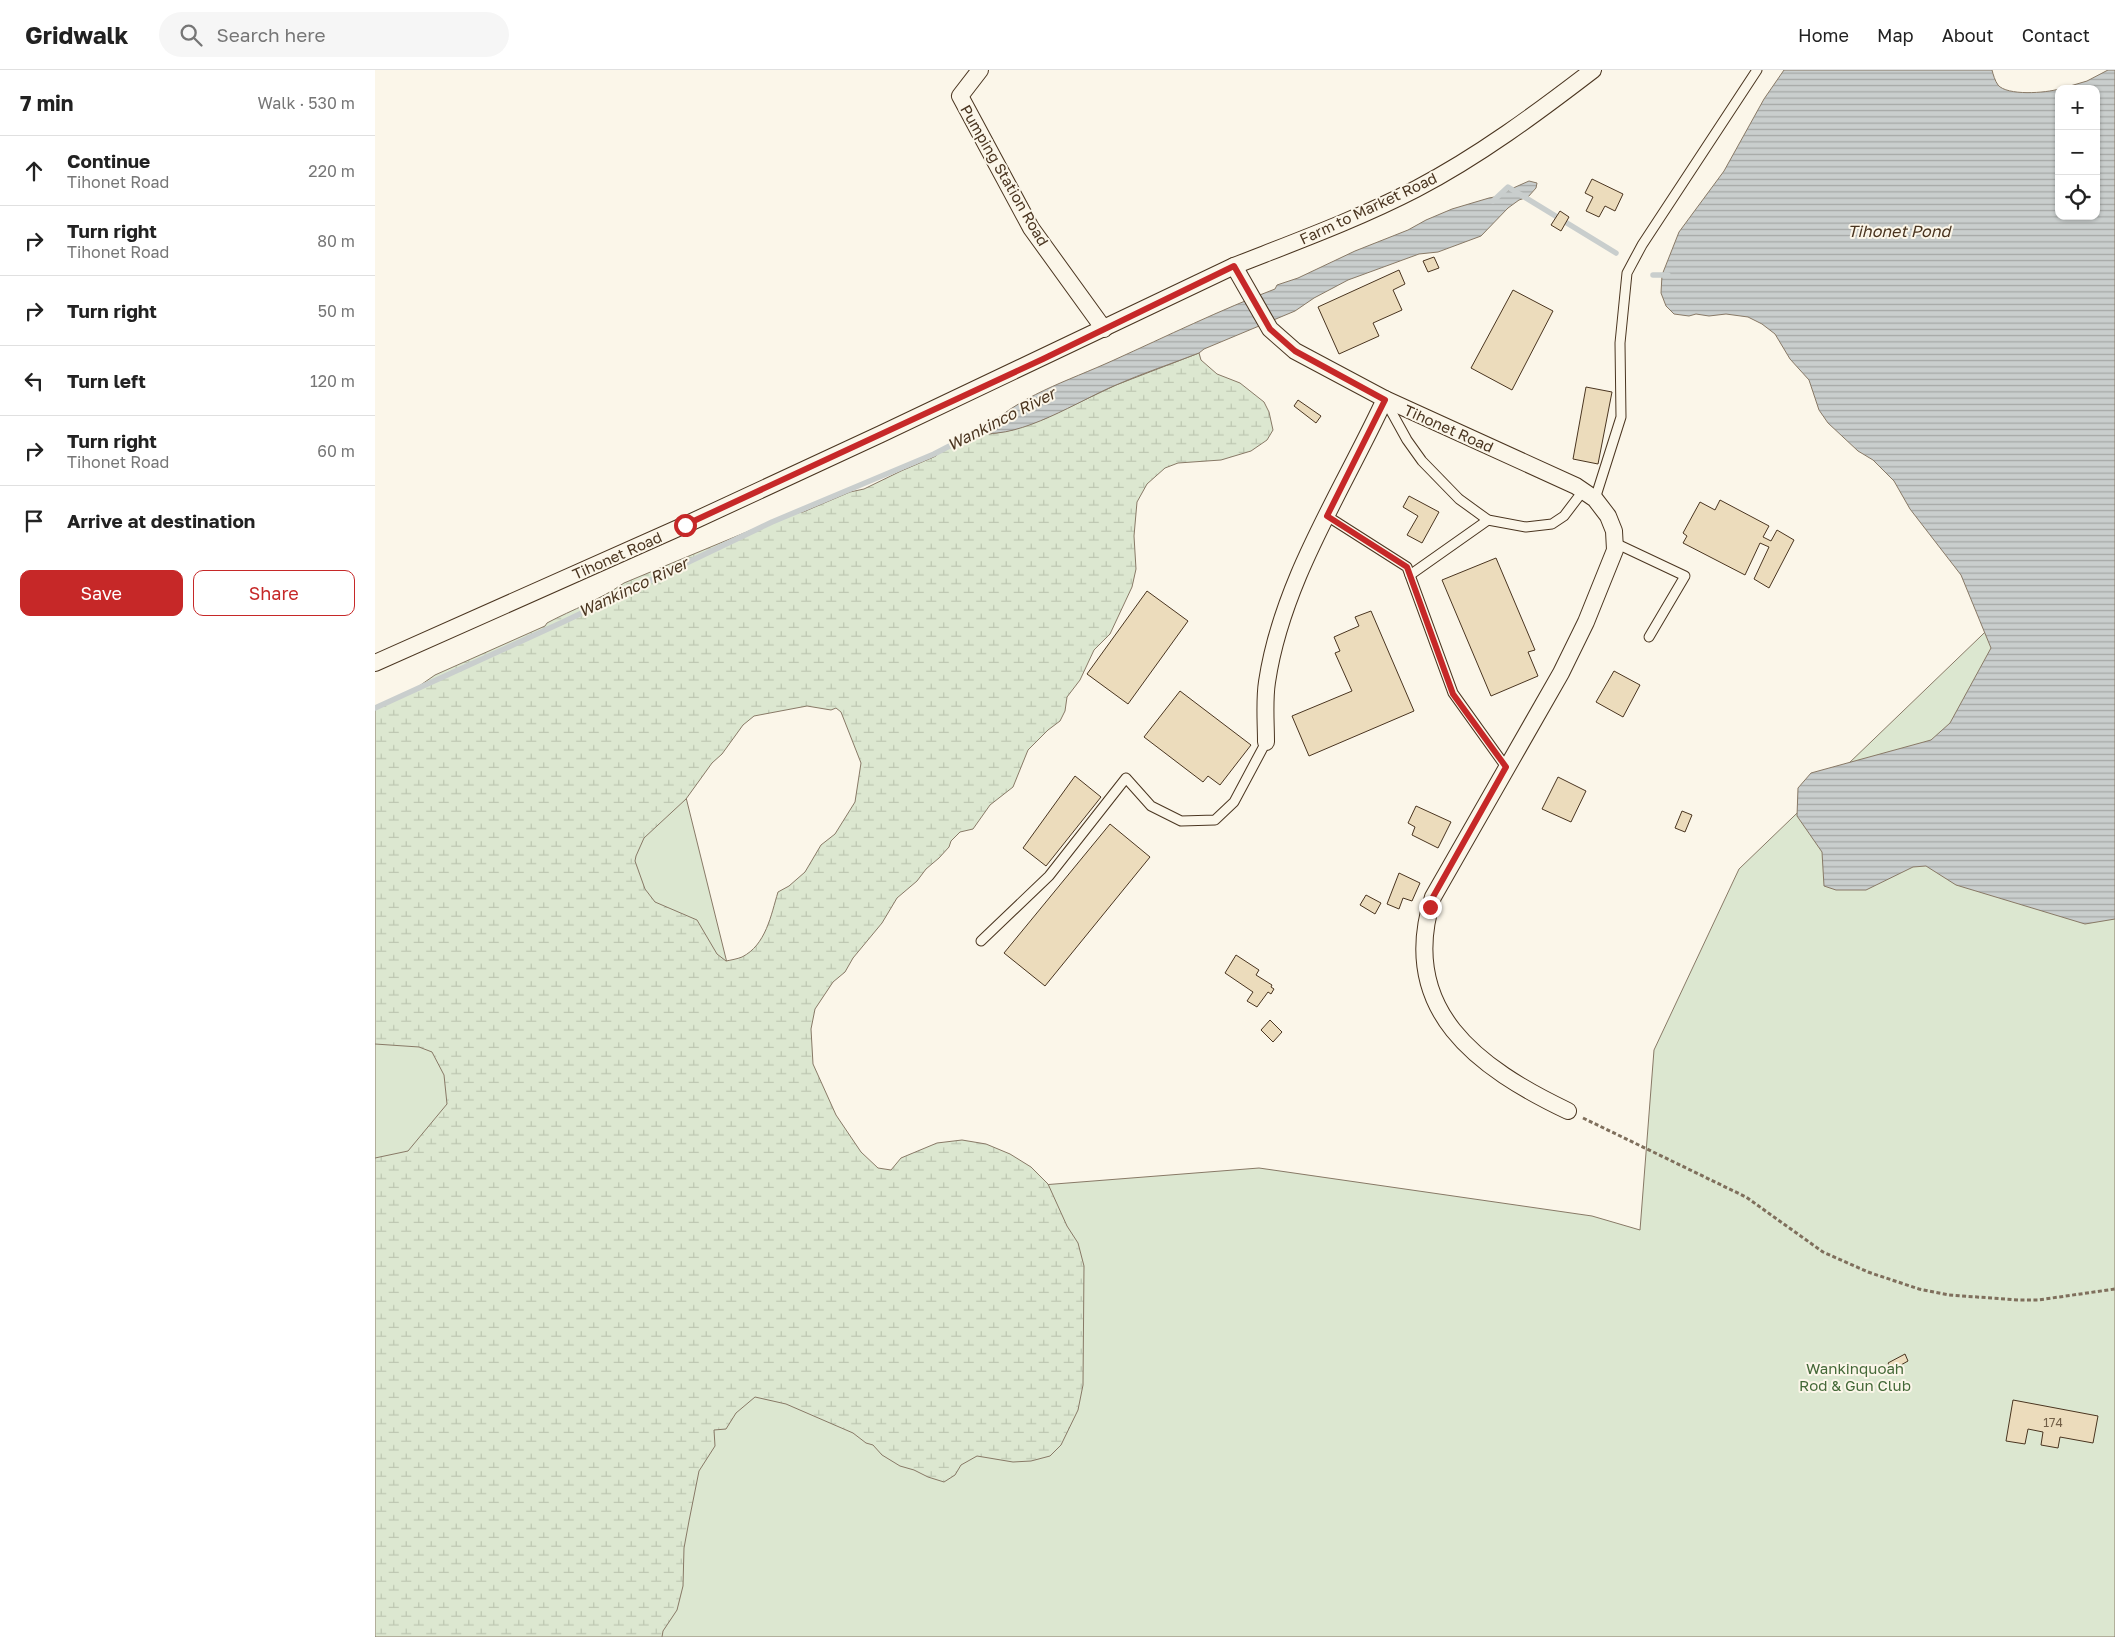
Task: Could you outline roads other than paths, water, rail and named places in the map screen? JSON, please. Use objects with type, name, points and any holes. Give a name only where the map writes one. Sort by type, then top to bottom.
[{"type":"street","name":"Pumping Station Road","points":[[980,70],[960,96],[1031,228],[1104,329]]},
{"type":"street","name":"Farm to Market Road","points":[[1234,266],[1346,221],[1416,189],[1458,165],[1529,118],[1593,70]]},
{"type":"street","name":"Tihonet Road","points":[[375,663],[685,525],[1104,329],[1234,266],[1270,329],[1295,351],[1385,400],[1472,438],[1589,495],[1608,516],[1614,531],[1615,550],[1586,622],[1561,673],[1433,897],[1425,926],[1424,949],[1427,975],[1436,1003],[1444,1018],[1465,1045],[1509,1080],[1569,1111]]},
{"type":"street","points":[[1266,742],[1267,682],[1289,599],[1327,516],[1385,400]]},
{"type":"lane","points":[[1385,400],[1421,461],[1459,499],[1488,520],[1526,527],[1552,524],[1589,495],[1621,416],[1620,344],[1627,273],[1642,246],[1757,70]]},
{"type":"lane","points":[[1327,516],[1407,567],[1453,694],[1506,767]]},
{"type":"lane","points":[[1410,576],[1488,520]]},
{"type":"lane","points":[[1615,543],[1685,576],[1649,637]]},
{"type":"lane","points":[[981,941],[1049,876],[1126,778],[1151,806],[1181,820],[1215,820],[1233,802],[1266,742]]},
{"type":"water","name":"Tihonet Pond","points":[[1784,70],[1992,70],[1998,85],[2009,91],[2045,92],[2055,90],[2055,220],[2100,220],[2100,85],[2074,85],[2087,81],[2108,70],[2115,70],[2115,919],[2085,924],[1956,885],[1926,866],[1913,867],[1866,890],[1836,890],[1824,886],[1822,852],[1797,816],[1798,788],[1811,773],[1931,740],[1950,723],[1991,648],[1961,575],[1910,509],[1894,481],[1873,460],[1858,451],[1828,423],[1819,410],[1809,380],[1790,359],[1775,334],[1762,324],[1748,317],[1726,314],[1709,316],[1696,314],[1689,316],[1674,314],[1666,306],[1661,293],[1662,275],[1679,232],[1724,171],[1764,99]]},
{"type":"water","points":[[1529,181],[1537,183],[1536,188],[1528,197],[1519,200],[1508,208],[1481,236],[1438,252],[1419,254],[1348,280],[1314,298],[1295,311],[1204,349],[1199,353],[1116,385],[1050,417],[1014,430],[981,433],[1011,409],[1044,390],[1214,314],[1275,289],[1277,285],[1298,278],[1355,251],[1408,230],[1426,220],[1452,209],[1500,196],[1502,193]]},
{"type":"waterway","name":"Wankinco River","points":[[1493,201],[1508,187],[1616,253]]},
{"type":"waterway","name":"Wankinco River","points":[[1653,275],[1668,275]]},
{"type":"waterway","name":"Wankinco River","points":[[375,708],[563,622],[772,522],[934,454],[994,423]]},
{"type":"park label","name":"Wankinquoah Rod & Gun Club","points":[[1855,1376]]}]
